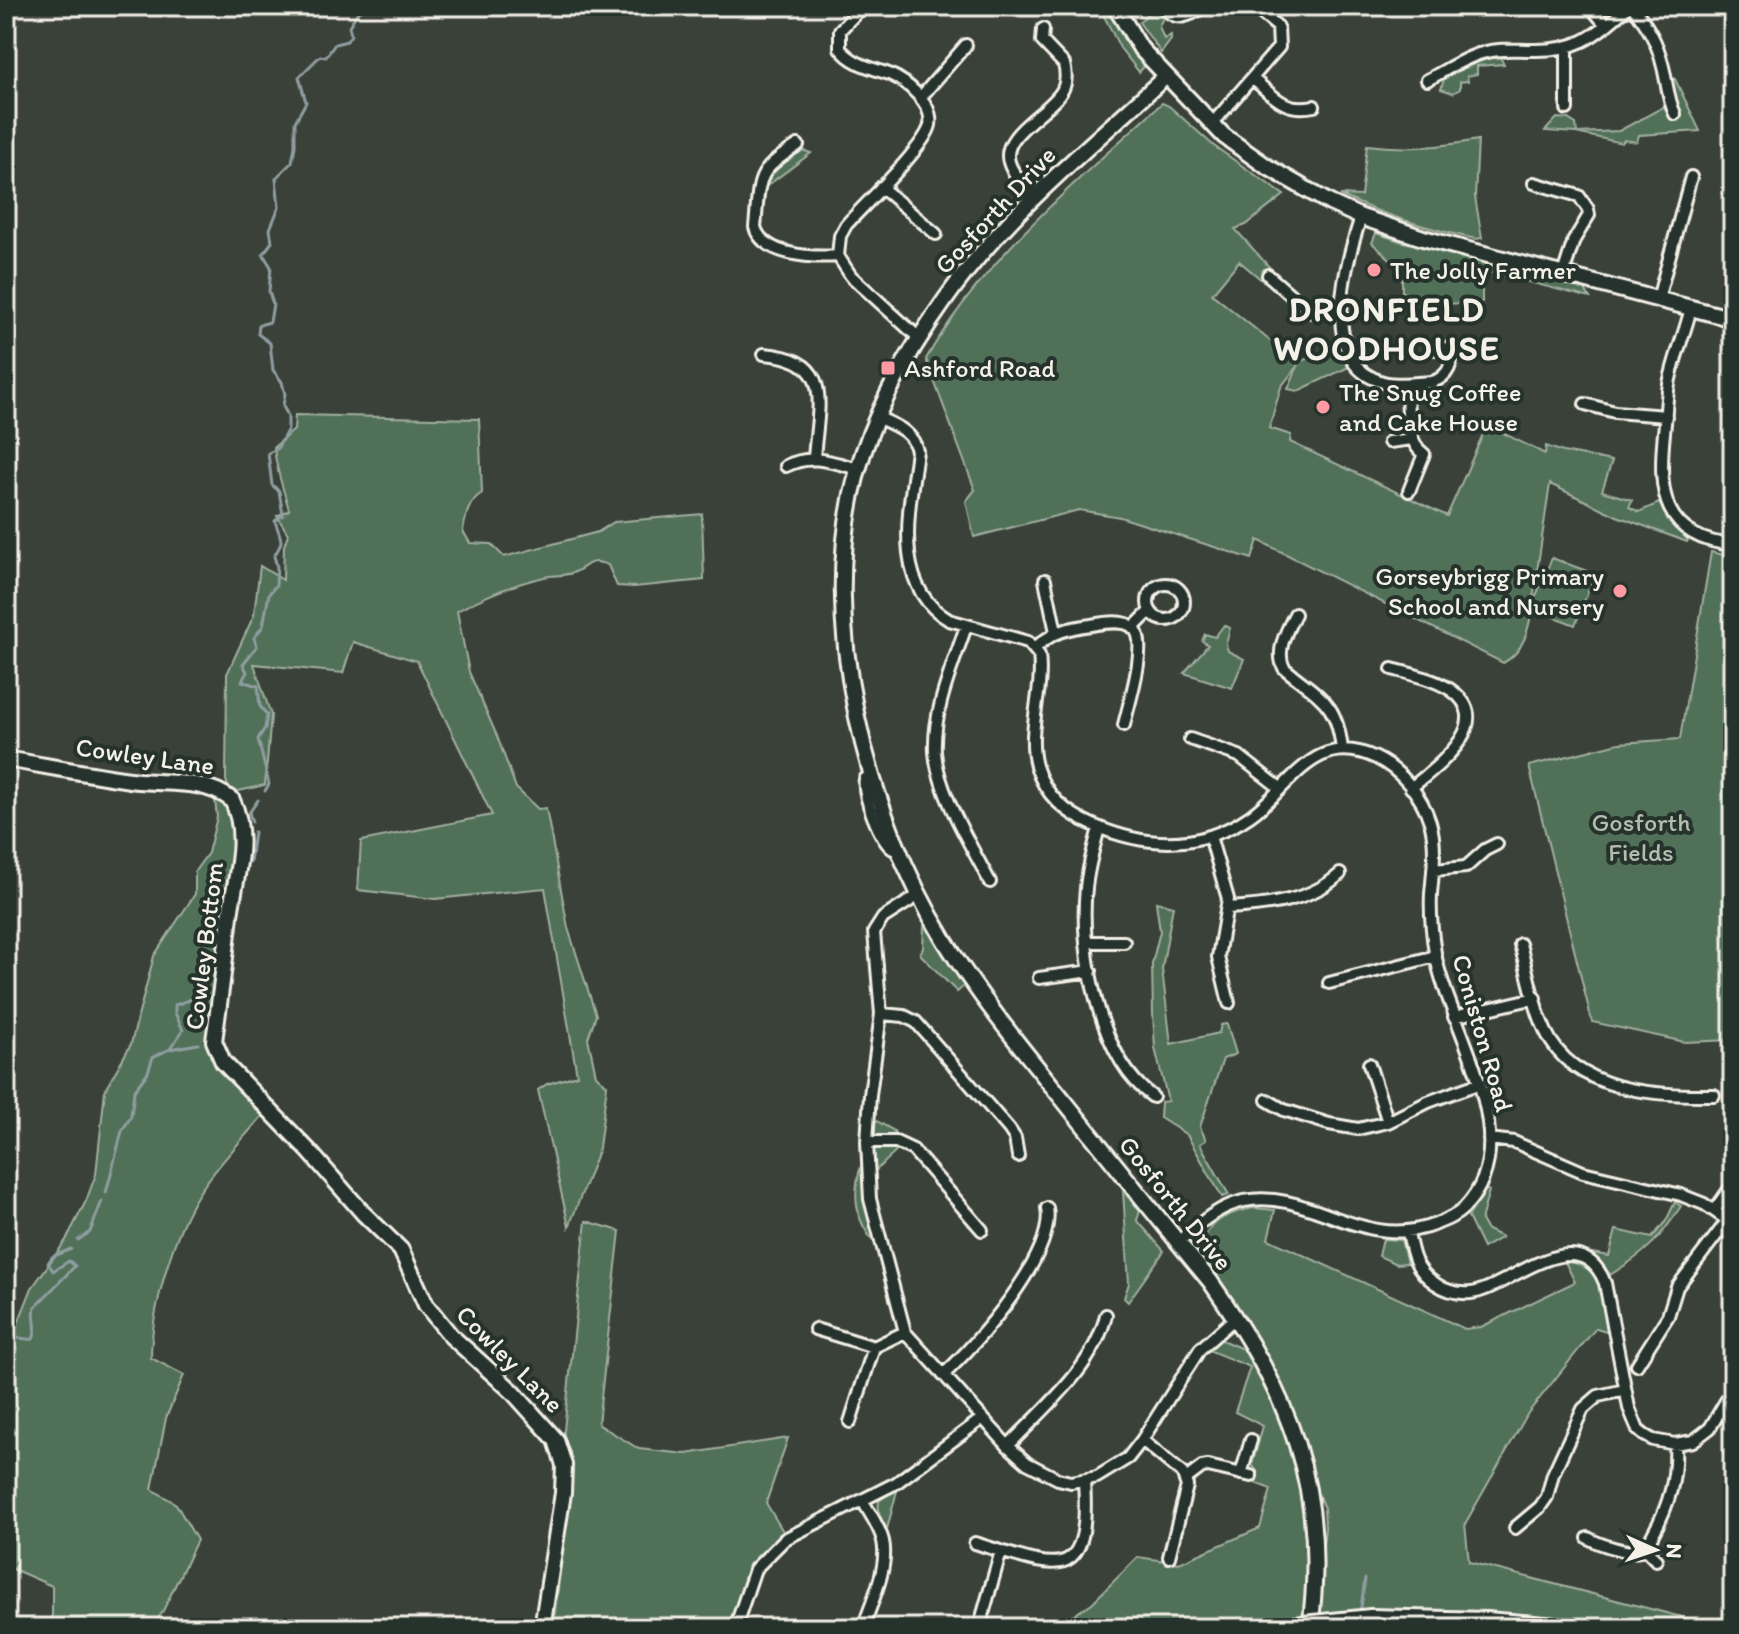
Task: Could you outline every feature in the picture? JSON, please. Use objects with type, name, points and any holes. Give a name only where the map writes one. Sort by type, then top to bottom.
[{"type":"highway","points":[[1284,1628],[1371,1619],[1487,1622],[1557,1628]]},
{"type":"street","points":[[863,6],[840,30],[840,48],[852,60],[896,78],[920,98],[931,117],[926,134],[846,225],[840,236],[838,256],[851,276],[920,339]]},
{"type":"street","points":[[1115,6],[1135,41],[1212,124],[1243,151],[1290,181],[1361,217],[1423,238],[1733,319]]},
{"type":"street","points":[[1162,6],[1172,15],[1183,18],[1205,6]]},
{"type":"street","points":[[1212,124],[1275,54],[1281,40],[1281,33],[1274,21],[1253,6]]},
{"type":"street","points":[[1590,6],[1606,25]]},
{"type":"street","points":[[1427,80],[1482,53],[1567,49],[1589,40],[1630,6],[1654,39],[1675,114]]},
{"type":"street","points":[[1036,196],[1013,171],[1008,155],[1013,140],[1059,96],[1065,85],[1064,64],[1042,41],[1043,29]]},
{"type":"street","points":[[920,98],[966,45]]},
{"type":"street","points":[[1567,49],[1567,109]]},
{"type":"street","name":"Gosforth Drive","points":[[1166,76],[1036,196],[973,264],[920,339],[877,417],[858,469],[844,540],[844,604],[852,680],[872,774],[898,848],[919,895],[944,940],[979,992],[1235,1318],[1289,1422],[1304,1464],[1314,1514],[1316,1546],[1310,1628]]},
{"type":"street","points":[[1253,79],[1290,108],[1314,106]]},
{"type":"street","points":[[798,145],[766,167],[759,187],[756,233],[771,247],[809,256],[838,256]]},
{"type":"street","points":[[1658,299],[1691,177]]},
{"type":"street","points":[[1534,183],[1579,196],[1588,209],[1589,215],[1574,240],[1563,274]]},
{"type":"street","points":[[881,187],[936,234]]},
{"type":"street","points":[[1361,217],[1350,252],[1341,308],[1344,338],[1356,366],[1380,381],[1407,384],[1439,380],[1450,365],[1452,348]]},
{"type":"street","points":[[1268,275],[1309,311],[1316,313],[1341,308]]},
{"type":"street","points":[[1691,308],[1670,381],[1661,482],[1666,504],[1685,527],[1716,543],[1733,545]]},
{"type":"street","points":[[1431,349],[1472,347]]},
{"type":"street","points":[[764,354],[800,361],[816,380],[819,401],[814,458]]},
{"type":"street","points":[[1407,384],[1412,439],[1424,458],[1409,491]]},
{"type":"street","points":[[1585,404],[1615,412],[1666,416]]},
{"type":"street","points":[[877,417],[903,430],[915,442],[917,451],[909,539],[916,585],[938,613],[966,626],[1028,642],[1035,648],[1041,666],[1033,753],[1040,776],[1054,800],[1099,828],[1168,844],[1210,836],[1251,815],[1308,762],[1342,750],[1339,725],[1333,710],[1280,662],[1284,639],[1295,614]]},
{"type":"street","points":[[1389,442],[1412,439]]},
{"type":"street","points":[[786,466],[814,458],[858,469]]},
{"type":"street","points":[[1045,580],[1056,632]]},
{"type":"street","points":[[1133,628],[1150,611]]},
{"type":"street","points":[[1035,648],[1056,632],[1106,623],[1122,623],[1133,628],[1137,634],[1139,653],[1124,725]]},
{"type":"street","points":[[966,626],[945,688],[936,728],[935,751],[943,783],[990,882]]},
{"type":"street","points":[[1392,669],[1450,690],[1462,702],[1467,719],[1459,744],[1411,788]]},
{"type":"street","points":[[1190,739],[1239,756],[1280,788]]},
{"type":"street","name":"Coniston Road","points":[[1178,1242],[1212,1214],[1230,1205],[1254,1200],[1285,1203],[1385,1233],[1408,1232],[1448,1219],[1464,1208],[1484,1175],[1489,1139],[1480,1083],[1454,1017],[1436,956],[1431,898],[1434,838],[1430,820],[1411,788],[1379,760],[1366,754],[1342,750]]},
{"type":"street","name":"Cowley Lane","points":[[6,759],[133,781],[213,788],[232,800],[240,825],[241,841]]},
{"type":"street","points":[[1099,828],[1086,890],[1091,971],[1103,1022],[1113,1048],[1138,1085],[1153,1097]]},
{"type":"street","points":[[1210,836],[1226,889],[1228,908],[1218,957],[1229,1003]]},
{"type":"street","name":"Cowley Bottom","points":[[219,1057],[214,1041],[241,841]]},
{"type":"street","points":[[1434,870],[1466,867],[1497,844]]},
{"type":"street","points":[[1228,908],[1272,904],[1302,896],[1319,889],[1340,874]]},
{"type":"street","points":[[919,895],[883,918],[874,932],[881,1014],[867,1142],[870,1199],[905,1332],[1008,1446],[1042,1472],[1071,1482],[1097,1477],[1120,1464],[1142,1440],[1200,1349],[1235,1318]]},
{"type":"street","points":[[1087,942],[1124,942]]},
{"type":"street","points":[[1520,944],[1541,1021],[1561,1056],[1581,1072],[1615,1085],[1668,1093],[1714,1095]]},
{"type":"street","points":[[1329,983],[1436,956]]},
{"type":"street","points":[[1039,978],[1091,971]]},
{"type":"street","points":[[1454,1017],[1535,998]]},
{"type":"street","points":[[881,1014],[904,1016],[916,1022],[1009,1129],[1015,1138],[1018,1156]]},
{"type":"street","name":"Cowley Lane","points":[[219,1057],[401,1250],[426,1305],[444,1328],[512,1391],[556,1440],[564,1465],[563,1493],[542,1628]]},
{"type":"street","points":[[1369,1064],[1388,1122]]},
{"type":"street","points":[[1267,1100],[1284,1110],[1344,1128],[1358,1129],[1388,1122],[1428,1102],[1480,1083]]},
{"type":"street","points":[[1489,1139],[1514,1142],[1571,1168],[1681,1195],[1731,1222],[1677,1287],[1668,1316],[1637,1365]]},
{"type":"street","points":[[867,1142],[896,1142],[913,1150],[982,1230]]},
{"type":"street","points":[[1714,1211],[1733,1184]]},
{"type":"street","points":[[943,1375],[979,1339],[1012,1295],[1040,1243],[1048,1221],[1047,1208]]},
{"type":"street","points":[[1408,1232],[1414,1261],[1419,1269],[1439,1286],[1456,1292],[1481,1291],[1551,1258],[1570,1256],[1589,1262],[1602,1274],[1605,1283],[1629,1408],[1638,1430],[1653,1440],[1675,1444],[1693,1441],[1706,1433],[1733,1389]]},
{"type":"street","points":[[1008,1446],[1083,1364],[1102,1332],[1106,1315]]},
{"type":"street","points":[[815,1329],[874,1347],[905,1332]]},
{"type":"street","points":[[850,1422],[874,1347]]},
{"type":"street","points":[[1515,1528],[1547,1497],[1553,1474],[1583,1409],[1598,1396],[1625,1390]]},
{"type":"street","points":[[735,1628],[751,1576],[765,1557],[793,1534],[863,1501],[924,1463],[983,1418]]},
{"type":"street","points":[[1142,1440],[1186,1479],[1186,1495],[1169,1557]]},
{"type":"street","points":[[1186,1479],[1208,1466],[1246,1475],[1251,1440]]},
{"type":"street","points":[[1588,1538],[1629,1551],[1644,1548],[1658,1526],[1671,1494],[1676,1462],[1675,1444]]},
{"type":"street","points":[[975,1543],[1051,1564],[1071,1557],[1085,1533],[1084,1481]]},
{"type":"street","points":[[863,1501],[880,1532],[884,1549],[879,1579],[863,1628]]},
{"type":"street","points":[[1644,1548],[1656,1560]]},
{"type":"street","points":[[979,1628],[1001,1551]]},
{"type":"green space","points":[[1099,6],[1109,6],[1123,38],[1144,67],[1139,72],[1120,48]]},
{"type":"green space","points":[[1156,6],[1163,18],[1159,26],[1164,39],[1171,35],[1171,40],[1161,53],[1139,22]]},
{"type":"green space","points":[[1494,56],[1500,57],[1504,64],[1477,66],[1477,74],[1467,76],[1468,81],[1460,82],[1460,89],[1453,93],[1441,89],[1445,76]]},
{"type":"green space","points":[[1670,79],[1675,79],[1700,131],[1639,135],[1637,142],[1624,140],[1622,143],[1576,133],[1545,131],[1557,118],[1576,124],[1577,133],[1619,131],[1665,106],[1676,108]]},
{"type":"green space","points":[[1162,103],[1214,146],[1284,195],[1246,225],[1235,229],[1272,270],[1263,281],[1239,261],[1212,294],[1279,348],[1301,361],[1341,347],[1349,367],[1298,391],[1288,389],[1298,365],[1281,387],[1269,428],[1291,435],[1290,442],[1447,516],[1487,425],[1545,454],[1546,446],[1612,461],[1602,491],[1632,500],[1629,507],[1639,512],[1659,503],[1687,542],[1617,516],[1550,484],[1532,605],[1552,558],[1595,574],[1575,625],[1532,608],[1521,646],[1503,663],[1258,540],[1252,559],[1120,517],[1079,510],[974,537],[966,501],[975,490],[926,359],[949,322],[1004,254],[1065,191]]},
{"type":"green space","points":[[1478,140],[1475,197],[1482,238],[1407,221],[1340,195],[1361,196],[1367,145],[1423,147]]},
{"type":"green space","points":[[802,150],[811,153],[764,188],[773,170]]},
{"type":"green space","points":[[1376,233],[1403,242],[1449,250],[1510,271],[1531,272],[1582,285],[1590,298],[1482,272],[1482,302],[1407,306],[1408,293],[1402,292],[1402,274],[1398,273],[1397,265],[1372,243]]},
{"type":"green space","points":[[295,415],[479,419],[482,493],[471,505],[463,531],[470,543],[491,544],[504,557],[598,532],[614,522],[702,514],[704,580],[617,586],[608,565],[593,562],[571,573],[510,587],[457,611],[469,672],[516,788],[538,809],[546,808],[568,928],[596,1015],[588,1038],[596,1075],[607,1085],[599,1148],[569,1227],[538,1090],[577,1075],[545,888],[435,899],[358,890],[361,841],[492,815],[417,661],[353,642],[343,673],[254,664],[271,715],[265,785],[230,793],[226,780],[227,674],[254,615],[260,566],[283,580],[284,546],[288,534],[277,516],[289,510],[274,447],[294,430]]},
{"type":"green space","name":"Gosforth Fields","points":[[1711,552],[1733,557],[1733,1040],[1685,1042],[1592,1022],[1529,766],[1619,743],[1680,739]]},
{"type":"green space","points":[[1224,625],[1230,628],[1226,644],[1228,651],[1244,659],[1232,688],[1184,673],[1208,645],[1202,641],[1205,634],[1215,637]]},
{"type":"green space","points":[[214,793],[228,812],[236,849],[209,1044],[212,1057],[264,1114],[215,1170],[191,1207],[173,1248],[155,1317],[151,1358],[184,1375],[166,1418],[152,1489],[176,1504],[197,1540],[162,1613],[150,1628],[58,1628],[52,1620],[52,1586],[6,1566],[6,1331],[14,1333],[32,1288],[66,1240],[86,1201],[96,1174],[105,1090],[131,1044],[154,956],[195,894],[195,871],[208,853],[217,817]]},
{"type":"green space","points":[[1156,902],[1173,906],[1162,969],[1171,1044],[1219,1033],[1221,1025],[1227,1024],[1236,1054],[1223,1059],[1200,1127],[1206,1140],[1200,1144],[1229,1195],[1222,1197],[1187,1135],[1160,1118],[1161,1102],[1168,1101],[1155,1048],[1152,964],[1160,931]]},
{"type":"green space","points":[[924,926],[966,984],[957,992],[920,954]]},
{"type":"green space","points":[[875,1120],[894,1131],[899,1149],[873,1173]]},
{"type":"green space","points":[[861,1166],[876,1244],[864,1226],[857,1207]]},
{"type":"green space","points":[[1486,1189],[1489,1191],[1481,1220],[1486,1229],[1502,1237],[1483,1248],[1468,1217]]},
{"type":"green space","points":[[1123,1191],[1140,1211],[1137,1220],[1164,1251],[1128,1302],[1124,1298],[1129,1283]]},
{"type":"green space","points":[[1675,1202],[1681,1206],[1666,1228],[1642,1253],[1610,1275],[1592,1255],[1609,1256],[1616,1230],[1652,1238],[1666,1221]]},
{"type":"green space","points":[[1253,1208],[1275,1210],[1268,1239],[1465,1329],[1481,1327],[1575,1282],[1565,1262],[1588,1269],[1600,1286],[1610,1332],[1596,1328],[1528,1413],[1465,1524],[1469,1562],[1724,1628],[1641,1628],[1595,1620],[1451,1611],[1315,1617],[1325,1528],[1324,1508],[1314,1485],[1309,1459],[1293,1416],[1225,1292],[1197,1254],[1205,1235],[1217,1222]]},
{"type":"green space","points":[[586,1221],[620,1231],[598,1424],[639,1449],[686,1454],[788,1438],[766,1503],[784,1533],[747,1569],[730,1628],[553,1628],[572,1478],[570,1452],[563,1440]]},
{"type":"green space","points":[[1383,1239],[1401,1240],[1407,1263],[1396,1264],[1379,1256]]},
{"type":"green space","points":[[1217,1338],[1245,1350],[1274,1402],[1289,1437],[1310,1529],[1306,1615],[1224,1628],[1054,1628],[1092,1603],[1138,1557],[1179,1563],[1260,1528],[1271,1489],[1255,1483],[1257,1471],[1252,1465],[1263,1426],[1235,1412],[1250,1367],[1206,1349]]},
{"type":"green space","points":[[898,1487],[887,1529],[880,1516],[879,1501]]},
{"type":"waterway","points":[[265,791],[269,784],[258,739],[265,728],[267,715],[260,706],[258,686],[242,681],[247,672],[243,664],[257,646],[254,638],[263,626],[269,594],[276,585],[274,556],[281,540],[275,521],[283,515],[279,491],[272,485],[268,453],[277,449],[288,429],[288,416],[283,406],[285,394],[282,382],[273,370],[270,343],[258,334],[259,325],[270,322],[273,304],[269,292],[271,267],[263,254],[272,242],[270,229],[279,207],[276,178],[292,162],[295,122],[306,102],[299,77],[320,56],[326,57],[335,44],[347,41],[351,35],[349,26],[358,12],[368,6]]},
{"type":"waterway","points":[[252,822],[249,813],[258,800]]},
{"type":"waterway","points":[[250,862],[254,832]]},
{"type":"waterway","points":[[106,1193],[122,1131],[131,1116],[134,1091],[148,1072],[153,1057],[170,1049],[183,1030],[175,1013],[175,1005],[203,995],[201,958],[215,920]]},
{"type":"waterway","points":[[170,1049],[198,1044]]},
{"type":"waterway","points":[[78,1240],[90,1232],[102,1201]]},
{"type":"waterway","points":[[6,1339],[33,1339],[35,1307],[75,1266],[69,1261],[53,1271],[48,1263],[52,1257],[71,1249]]},
{"type":"waterway","points":[[1360,1614],[1365,1579]]},
{"type":"place","name":"The Jolly Farmer","points":[[1374,270]]},
{"type":"place","name":"Ashford Road","points":[[888,368]]},
{"type":"place","name":"The Snug Coffee and Cake House","points":[[1323,407]]},
{"type":"place","name":"Gorseybrigg Primary School and Nursery","points":[[1620,591]]},
{"type":"district","name":"DRONFIELD WOODHOUSE","points":[[1387,328]]}]
